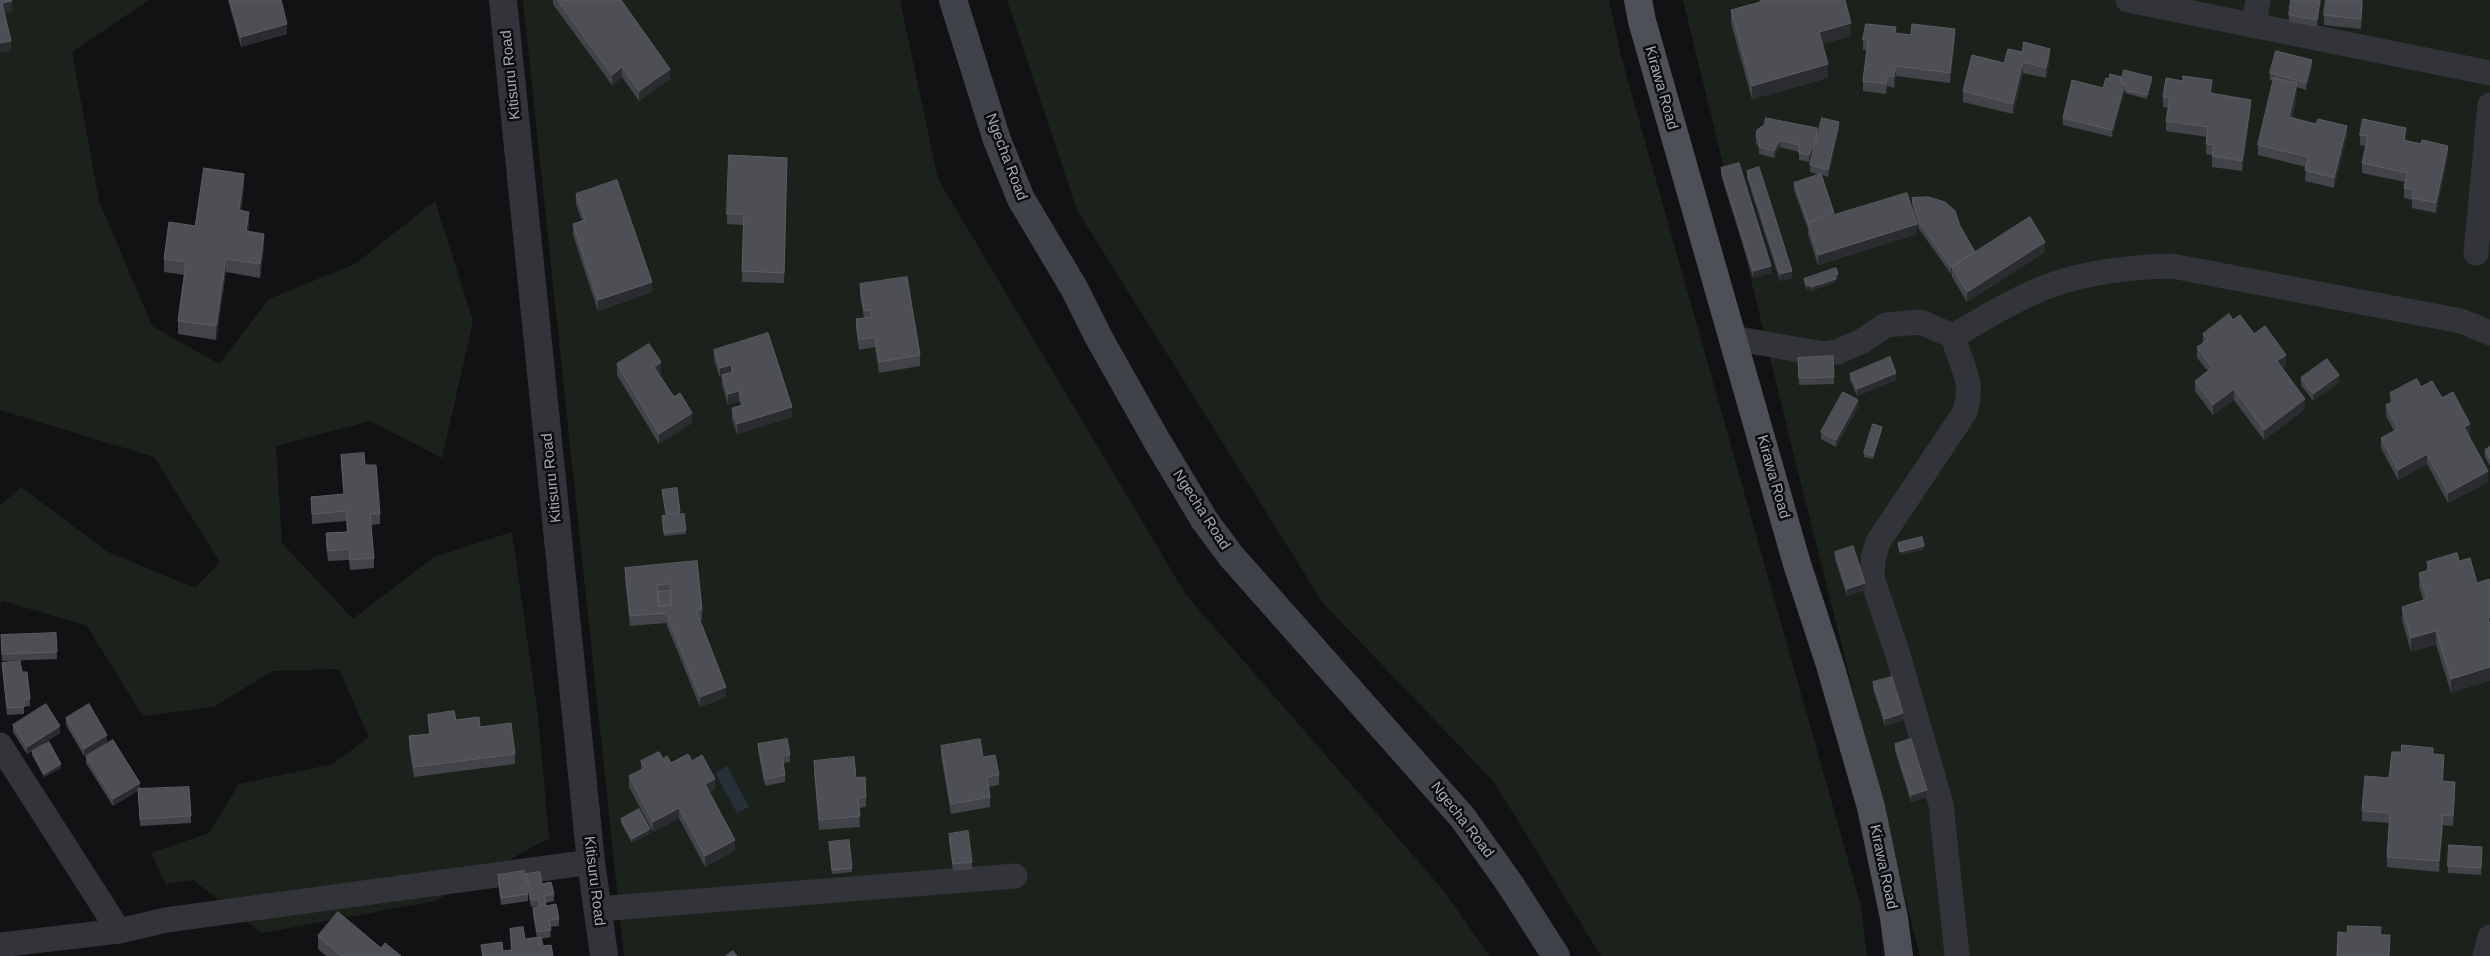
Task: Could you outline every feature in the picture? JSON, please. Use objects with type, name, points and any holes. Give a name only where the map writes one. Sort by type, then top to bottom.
[{"type":"main road","name":"Ngecha Road","points":[[953,0],[997,140],[1021,200],[1074,288],[1099,338],[1204,521],[1241,568],[1464,818],[1510,884],[1556,956]]},
{"type":"main road","name":"Kirawa Road","points":[[1638,0],[1642,21],[1733,338],[1871,807],[1894,918],[1899,956]]},
{"type":"street","name":"Kitisuru Road","points":[[504,0],[591,862],[604,956]]},
{"type":"street","points":[[2128,0],[2490,73]]},
{"type":"street","points":[[2254,26],[2258,0]]},
{"type":"street","points":[[2476,252],[2490,105]]},
{"type":"street","points":[[1953,336],[2035,291],[2107,271],[2141,266],[2172,266],[2461,321],[2490,334]]},
{"type":"street","points":[[1733,338],[1824,354],[1837,352],[1862,341],[1886,325],[1920,322],[1953,336]]},
{"type":"street","points":[[1953,336],[1958,357],[1970,384],[1970,398],[1965,412],[1878,542],[1872,559],[1872,578],[1897,652],[1941,804],[1957,956]]},
{"type":"street","points":[[0,744],[119,932]]},
{"type":"street","points":[[0,945],[50,949],[166,920],[591,862]]},
{"type":"street","points":[[598,909],[1015,876]]},
{"type":"street","points":[[2485,956],[2490,937]]},
{"type":"shaded area","points":[[0,0],[149,0],[72,52],[99,201],[152,326],[219,364],[269,299],[355,264],[435,201],[473,321],[442,458],[370,421],[276,446],[282,543],[353,619],[434,557],[512,532],[538,715],[549,838],[435,901],[262,933],[193,880],[166,884],[151,853],[209,833],[239,784],[333,764],[369,737],[339,669],[272,671],[214,707],[143,716],[87,626],[4,601],[0,603],[0,506],[21,487],[108,552],[195,588],[220,562],[154,457],[0,410]]},
{"type":"shaded area","points":[[523,0],[900,0],[938,179],[1186,595],[1444,891],[1489,956],[624,956]]},
{"type":"shaded area","points":[[1007,0],[1609,0],[1622,60],[1861,906],[1867,956],[1601,956],[1494,782],[1323,603],[1077,210]]},
{"type":"shaded area","points":[[1683,0],[2490,0],[2490,956],[1920,956],[1793,452]]},
{"type":"shaded area","points":[[727,766],[749,807],[737,813],[715,773]]},
{"type":"building","points":[[0,0],[12,1],[2,3],[11,41],[0,43]]},
{"type":"building","points":[[230,0],[281,0],[287,24],[241,37]]},
{"type":"building","points":[[558,0],[621,0],[670,69],[639,91],[622,67],[612,75]]},
{"type":"building","points":[[1763,0],[1845,0],[1851,23],[1819,32],[1828,64],[1752,86],[1731,10]]},
{"type":"building","points":[[2291,0],[2320,0],[2317,20],[2289,15]]},
{"type":"building","points":[[2326,0],[2362,0],[2361,19],[2324,15]]},
{"type":"building","points":[[1866,24],[1896,27],[1895,33],[1911,35],[1912,24],[1955,29],[1950,73],[1896,66],[1894,77],[1887,76],[1886,84],[1863,81],[1868,40],[1863,40]]},
{"type":"building","points":[[2024,42],[2050,49],[2046,68],[2023,62],[2013,104],[1963,91],[1972,55],[2004,63],[2008,49],[2022,52]]},
{"type":"building","points":[[2276,51],[2312,60],[2306,83],[2270,73]]},
{"type":"building","points":[[2124,70],[2152,77],[2147,95],[2125,90],[2127,85],[2121,82]]},
{"type":"building","points":[[2110,74],[2121,77],[2120,82],[2125,83],[2112,130],[2063,118],[2072,80],[2103,88],[2106,78],[2109,79]]},
{"type":"building","points":[[2183,76],[2212,80],[2210,93],[2251,100],[2242,161],[2212,156],[2214,145],[2206,144],[2208,127],[2166,121],[2170,98],[2163,97],[2166,78],[2183,81]]},
{"type":"building","points":[[2274,78],[2297,83],[2289,117],[2316,124],[2318,119],[2347,126],[2334,178],[2305,170],[2308,157],[2258,145]]},
{"type":"building","points":[[1766,118],[1817,128],[1816,140],[1809,155],[1799,153],[1799,145],[1780,140],[1774,151],[1759,147],[1760,141],[1756,137],[1757,130],[1764,125]]},
{"type":"building","points":[[1822,118],[1839,122],[1828,170],[1810,165]]},
{"type":"building","points":[[2363,119],[2406,128],[2404,140],[2421,144],[2422,140],[2448,146],[2436,203],[2412,198],[2414,190],[2404,188],[2407,173],[2362,163],[2368,136],[2360,135]]},
{"type":"building","points":[[729,155],[787,158],[784,273],[742,271],[744,214],[727,214]]},
{"type":"building","points":[[1739,163],[1771,266],[1753,271],[1721,168]]},
{"type":"building","points":[[1759,167],[1792,271],[1780,274],[1747,171]]},
{"type":"building","points":[[204,168],[244,174],[239,210],[249,212],[246,231],[264,234],[260,264],[226,259],[216,326],[178,321],[186,262],[164,259],[169,222],[195,226]]},
{"type":"building","points":[[1821,174],[1834,213],[1808,222],[1794,183]]},
{"type":"building","points":[[617,180],[652,282],[598,300],[573,224],[585,220],[576,194]]},
{"type":"building","points":[[1907,193],[1917,224],[1818,255],[1808,223]]},
{"type":"building","points":[[1928,197],[1945,202],[1955,211],[1960,226],[1975,252],[1951,267],[1919,222],[1912,198]]},
{"type":"building","points":[[2030,217],[2045,242],[1967,292],[1952,267]]},
{"type":"building","points":[[1836,268],[1838,274],[1835,276],[1836,279],[1811,287],[1810,285],[1807,286],[1804,279]]},
{"type":"building","points":[[907,277],[920,355],[879,362],[875,337],[859,340],[856,319],[872,317],[870,310],[864,311],[860,284]]},
{"type":"building","points":[[2229,314],[2233,320],[2240,315],[2254,334],[2265,326],[2286,355],[2277,361],[2305,399],[2264,430],[2234,389],[2213,405],[2195,381],[2212,368],[2197,347],[2208,340],[2203,334]]},
{"type":"building","points":[[768,333],[792,407],[737,424],[732,408],[743,405],[739,391],[728,394],[722,375],[733,372],[731,365],[720,368],[714,350]]},
{"type":"building","points":[[649,344],[661,362],[654,367],[674,397],[680,393],[692,413],[659,434],[617,364]]},
{"type":"building","points":[[1833,356],[1834,377],[1799,378],[1798,358]]},
{"type":"building","points":[[1890,357],[1896,373],[1857,389],[1850,374]]},
{"type":"building","points":[[2327,359],[2339,375],[2313,394],[2301,378]]},
{"type":"building","points":[[2417,379],[2421,387],[2432,381],[2442,398],[2453,392],[2470,424],[2464,427],[2488,471],[2448,493],[2427,454],[2398,470],[2381,438],[2398,429],[2386,405],[2395,401],[2390,393]]},
{"type":"building","points":[[1843,392],[1858,400],[1836,440],[1821,432]]},
{"type":"building","points":[[1873,424],[1882,427],[1873,456],[1864,453]]},
{"type":"building","points":[[2490,447],[2490,459],[2485,450]]},
{"type":"building","points":[[364,453],[365,465],[376,465],[380,514],[370,514],[374,558],[350,560],[349,549],[328,551],[326,533],[348,532],[346,511],[312,514],[311,497],[344,494],[341,455]]},
{"type":"building","points":[[677,488],[680,512],[666,514],[662,490]]},
{"type":"building","points":[[684,514],[686,530],[664,533],[662,516]]},
{"type":"building","points":[[1922,537],[1924,546],[1900,552],[1898,543]]},
{"type":"building","points":[[1853,546],[1865,583],[1847,589],[1835,552]]},
{"type":"building","points":[[2457,553],[2459,561],[2470,558],[2477,583],[2490,579],[2490,617],[2488,618],[2490,624],[2490,667],[2451,679],[2436,631],[2411,638],[2402,607],[2427,599],[2419,573],[2429,570],[2427,562]]},
{"type":"building","points":[[697,561],[702,609],[696,610],[726,687],[700,697],[666,613],[630,616],[625,568]],"holes":[[[670,584],[672,605],[659,606],[657,586]]]},
{"type":"building","points":[[670,591],[672,605],[659,606],[657,592]]},
{"type":"building","points":[[56,633],[57,652],[2,654],[1,635]]},
{"type":"building","points":[[20,661],[22,672],[27,672],[30,699],[24,700],[24,707],[7,708],[2,663]]},
{"type":"building","points":[[1892,677],[1903,713],[1885,719],[1873,682]]},
{"type":"building","points":[[46,704],[60,726],[27,747],[13,725]]},
{"type":"building","points":[[89,704],[107,735],[84,749],[66,718]]},
{"type":"building","points":[[454,711],[456,720],[479,717],[480,727],[511,723],[515,754],[414,767],[409,736],[430,734],[428,715]]},
{"type":"building","points":[[787,739],[790,755],[782,756],[785,775],[765,779],[758,744]]},
{"type":"building","points":[[980,739],[983,757],[995,755],[999,775],[987,777],[990,797],[951,804],[941,746]]},
{"type":"building","points":[[1911,739],[1927,790],[1911,795],[1895,744]]},
{"type":"building","points":[[113,740],[140,783],[113,799],[86,756]]},
{"type":"building","points":[[49,742],[61,764],[44,774],[32,751]]},
{"type":"building","points":[[2402,745],[2433,748],[2433,754],[2444,755],[2442,781],[2455,782],[2453,816],[2443,815],[2439,861],[2387,857],[2390,813],[2362,811],[2365,776],[2389,778],[2392,752],[2401,752]]},
{"type":"building","points":[[659,752],[663,759],[667,756],[671,763],[688,754],[692,761],[702,755],[715,779],[705,784],[735,840],[705,856],[679,808],[653,822],[629,776],[645,768],[641,761]]},
{"type":"building","points":[[854,757],[856,778],[865,777],[866,797],[858,798],[860,816],[819,820],[814,761]]},
{"type":"building","points":[[189,787],[191,816],[140,819],[138,789]]},
{"type":"building","points":[[639,809],[650,829],[632,839],[621,819]]},
{"type":"building","points":[[968,831],[972,862],[953,864],[949,834]]},
{"type":"building","points":[[849,840],[852,868],[832,870],[829,842]]},
{"type":"building","points":[[2449,845],[2482,847],[2481,868],[2448,866]]},
{"type":"building","points":[[524,871],[528,894],[501,898],[498,875]]},
{"type":"building","points":[[540,872],[542,884],[551,882],[554,894],[544,896],[546,906],[556,904],[559,919],[549,920],[551,930],[537,932],[533,908],[540,906],[538,899],[531,900],[526,874]]},
{"type":"building","points":[[338,912],[381,948],[385,943],[401,956],[341,956],[318,936]]},
{"type":"building","points":[[2348,926],[2381,927],[2380,935],[2390,935],[2389,956],[2337,956],[2338,932],[2347,933]]},
{"type":"building","points":[[523,927],[525,939],[541,937],[543,946],[551,945],[553,956],[483,956],[481,945],[502,942],[503,951],[512,950],[510,929]]},
{"type":"building","points":[[733,951],[737,956],[726,956]]}]
